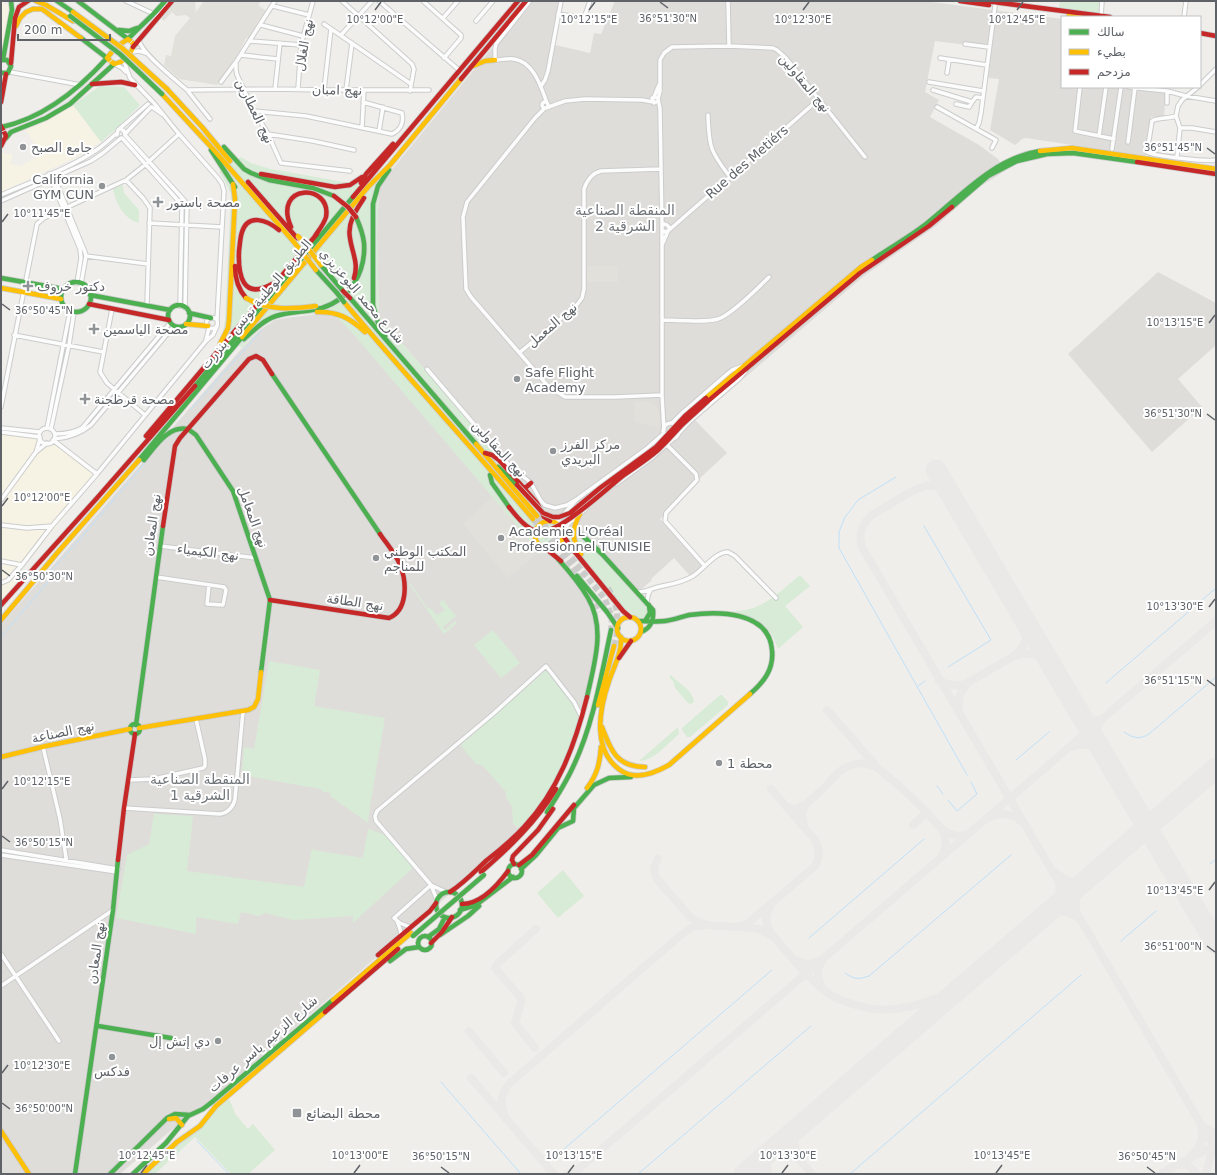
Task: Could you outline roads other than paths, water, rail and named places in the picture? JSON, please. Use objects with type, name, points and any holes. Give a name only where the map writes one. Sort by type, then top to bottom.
[{"type":"main road","points":[[11,1],[12,10],[2,60],[6,59],[11,65]]},
{"type":"main road","points":[[1,102],[6,73],[11,65],[13,33],[17,12],[19,7],[28,1]]},
{"type":"main road","points":[[36,1],[71,16]]},
{"type":"main road","name":"شارع محمد البوعزيزي","points":[[47,1],[71,16],[125,50],[146,68],[202,127],[295,240],[316,270],[396,364],[535,518],[494,464],[405,363],[322,265],[295,240],[162,94],[120,54],[71,16],[57,1]]},
{"type":"main road","points":[[78,1],[118,30],[134,44],[133,47]]},
{"type":"main road","points":[[2,126],[9,126],[44,111],[68,96],[95,72],[119,43],[128,39],[165,1]]},
{"type":"main road","points":[[1,146],[11,132],[46,118],[70,104],[115,64],[124,61],[133,47],[172,1]]},
{"type":"main road","points":[[500,23],[514,1]]},
{"type":"main road","name":"الطريق الوطنية تونس - بنزرت","points":[[1,605],[197,383],[518,1]]},
{"type":"main road","name":"الطريق الوطنية تونس - بنزرت","points":[[1,620],[58,552],[136,464],[528,1]]},
{"type":"main road","points":[[960,1],[1074,16]]},
{"type":"main road","points":[[986,1],[1101,16]]},
{"type":"main road","points":[[13,33],[20,16],[24,12],[31,9],[42,10],[115,64]]},
{"type":"main road","points":[[118,30],[129,31],[140,26]]},
{"type":"main road","points":[[118,30],[120,36],[119,43]]},
{"type":"main road","points":[[1201,30],[1216,32]]},
{"type":"main road","points":[[1201,33],[1216,36]]},
{"type":"main road","points":[[470,68],[482,62],[495,60]]},
{"type":"main road","points":[[92,84],[116,82],[135,85]]},
{"type":"main road","points":[[235,159],[248,169],[262,174],[335,187],[354,184],[366,174],[416,119],[431,105]]},
{"type":"main road","points":[[2,126],[5,131],[6,138]]},
{"type":"main road","points":[[202,127],[213,135],[244,169],[263,178],[313,188],[334,196],[348,207],[356,217],[363,234],[365,251],[361,272],[348,292],[337,302],[324,307],[301,312],[286,313],[268,320],[254,330],[230,352]]},
{"type":"main road","points":[[208,145],[233,184],[238,196],[235,274],[238,288],[246,298],[255,304],[265,307],[316,306],[324,304],[337,297],[353,281],[358,267],[350,238],[351,223],[356,210],[378,177]]},
{"type":"main road","points":[[494,464],[517,485],[542,513],[553,517],[570,514],[600,488],[656,447],[685,416],[745,367],[861,267],[924,225],[988,172],[1019,156],[1046,150],[1072,148],[1216,170]]},
{"type":"main road","points":[[745,367],[860,273],[929,226],[988,176],[1017,161],[1047,154],[1073,153],[1216,174]]},
{"type":"main road","points":[[390,165],[388,172],[376,192],[373,204],[373,305],[381,328],[405,363]]},
{"type":"main road","points":[[124,466],[132,452],[364,179],[366,174]]},
{"type":"main road","points":[[206,364],[222,342],[228,328],[235,199],[233,184]]},
{"type":"main road","points":[[295,240],[286,218],[286,212],[288,203],[294,195],[302,192],[315,194],[326,207],[325,220],[311,241]]},
{"type":"main road","points":[[290,266],[272,284],[257,290],[249,288],[244,284],[238,268],[241,236],[246,226],[252,221],[260,219],[271,223],[295,240]]},
{"type":"main road","points":[[1,278],[63,289],[72,283],[79,283],[89,290],[89,304],[83,310],[72,312],[62,304],[61,299],[63,289]]},
{"type":"main road","points":[[1,288],[61,299]]},
{"type":"main road","points":[[90,295],[170,310]]},
{"type":"main road","points":[[89,304],[171,323],[181,327],[186,324],[189,319],[189,313],[185,308],[180,306],[173,307],[168,316],[171,323]]},
{"type":"main road","points":[[301,312],[307,313],[328,311],[347,317],[355,322],[396,364]]},
{"type":"main road","points":[[189,313],[212,318]]},
{"type":"main road","points":[[186,324],[208,327]]},
{"type":"main road","name":"نهج المعادن","points":[[138,726],[160,546],[174,451],[177,442],[252,357]]},
{"type":"main road","name":"نهج الطاقة","points":[[252,357],[259,357],[263,360],[400,564],[404,578],[402,607],[397,615],[389,618],[270,600]]},
{"type":"main road","points":[[490,475],[491,481],[521,521],[532,530],[540,532],[548,531],[557,527],[580,511],[656,452],[707,399]]},
{"type":"main road","points":[[136,464],[142,461],[172,430],[179,427],[188,429]]},
{"type":"main road","name":"نهج المعامل","points":[[188,429],[196,435],[231,488],[270,600]]},
{"type":"main road","name":"شارع محمد البوعزيزي","points":[[475,451],[482,465],[536,530]]},
{"type":"main road","points":[[462,904],[476,902],[502,879],[509,867],[518,866],[541,846],[558,828],[573,821],[574,808],[594,786],[609,778],[637,776],[656,772],[669,765],[745,699],[764,680],[772,663],[771,643],[766,632],[760,626],[745,618],[717,614],[694,614],[664,621],[638,621],[630,617],[623,611],[580,558],[563,534],[561,528],[556,523],[544,517],[536,503],[499,460],[492,455],[483,452]]},
{"type":"main road","points":[[524,489],[531,483]]},
{"type":"main road","points":[[524,489],[530,491],[539,498]]},
{"type":"main road","points":[[580,514],[573,531],[574,543],[608,588]]},
{"type":"main road","points":[[541,846],[593,780],[600,763],[602,743],[602,708],[605,694],[621,646],[621,637],[618,628],[595,597],[571,570],[537,541],[535,534],[536,530],[541,524],[550,521]]},
{"type":"main road","points":[[545,548],[552,549],[557,546],[562,541],[563,534]]},
{"type":"main road","points":[[582,535],[638,592],[653,610],[654,621],[650,628],[641,632]]},
{"type":"main road","points":[[351,983],[356,975],[430,911],[440,895],[460,885],[505,845],[530,820],[562,771],[573,744],[586,703],[597,647],[598,633],[597,620],[590,601],[575,579],[558,559]]},
{"type":"main road","points":[[138,726],[139,732],[135,734],[130,732],[131,726],[196,719],[251,709],[256,704],[258,699],[270,600]]},
{"type":"main road","points":[[645,621],[650,613],[647,602]]},
{"type":"main road","points":[[483,874],[521,837],[539,815],[557,789],[570,763],[586,719],[601,648],[602,634],[599,612]]},
{"type":"main road","points":[[618,628],[622,620],[630,617]]},
{"type":"main road","points":[[617,661],[630,641],[638,637],[641,632],[641,626],[638,621]]},
{"type":"main road","points":[[571,773],[587,733],[611,630]]},
{"type":"main road","points":[[621,637],[630,641]]},
{"type":"main road","points":[[412,935],[526,836],[555,800],[580,759],[590,737],[614,646]]},
{"type":"main road","points":[[601,724],[610,749],[617,759],[630,766],[645,767]]},
{"type":"main road","name":"نهج الصناعة","points":[[1,757],[130,729]]},
{"type":"main road","name":"نهج المعادن","points":[[75,1174],[98,1026],[118,870],[124,808],[135,734]]},
{"type":"main road","points":[[602,743],[605,756],[612,764],[621,771],[637,776]]},
{"type":"main road","points":[[368,975],[378,970],[406,949],[419,947],[422,949],[427,949],[440,935],[468,916],[505,882],[513,877],[519,876],[518,866],[512,860],[513,856],[545,820],[552,810],[555,800]]},
{"type":"main road","points":[[508,871],[513,877]]},
{"type":"main road","points":[[437,902],[437,910],[444,917],[452,917],[458,914],[462,904],[458,896],[448,892]]},
{"type":"main road","points":[[460,910],[472,907],[484,900]]},
{"type":"main road","points":[[419,947],[418,942],[420,938],[423,936],[428,937],[434,934],[440,928],[444,917]]},
{"type":"main road","points":[[440,935],[452,917]]},
{"type":"main road","name":"شارع الزعيم ياسر عرفات","points":[[143,1174],[177,1142],[200,1126],[216,1106],[368,975],[412,935]]},
{"type":"main road","name":"شارع الزعيم ياسر عرفات","points":[[133,1174],[166,1144],[190,1115],[203,1109],[212,1102],[351,983],[412,935]]},
{"type":"main road","points":[[428,937],[431,943]]},
{"type":"main road","points":[[98,1026],[171,1038]]},
{"type":"main road","points":[[110,1174],[167,1118],[175,1114],[190,1115]]},
{"type":"main road","points":[[164,1122],[174,1118],[182,1125]]},
{"type":"main road","points":[[1,1132],[30,1174]]},
{"type":"main road","points":[[129,1174],[148,1160]]},
{"type":"street","points":[[126,1],[154,14]]},
{"type":"street","name":"نهج العطارين","points":[[275,1],[236,62],[237,75],[254,111],[268,134],[278,160],[281,163],[350,171]]},
{"type":"street","name":"نهج الغلال","points":[[298,89],[303,36],[313,1]]},
{"type":"street","points":[[342,1],[410,61],[414,69],[410,91]]},
{"type":"street","points":[[341,35],[372,1]]},
{"type":"street","points":[[379,1],[459,70]]},
{"type":"street","points":[[424,1],[461,35],[461,38],[444,58]]},
{"type":"street","points":[[442,18],[458,1]]},
{"type":"street","points":[[476,21],[493,1]]},
{"type":"street","points":[[528,1],[496,44],[495,60],[515,59],[524,64],[534,73],[541,86],[545,106]]},
{"type":"street","points":[[541,86],[548,71],[561,1]]},
{"type":"street","points":[[558,14],[584,18],[590,1]]},
{"type":"street","points":[[728,1],[729,46]]},
{"type":"street","points":[[1101,16],[1102,1]]},
{"type":"street","points":[[1184,16],[1186,1]]},
{"type":"street","points":[[273,6],[309,15]]},
{"type":"street","points":[[976,129],[979,122],[983,98],[995,6]]},
{"type":"street","points":[[147,10],[149,16],[148,18]]},
{"type":"street","points":[[324,24],[411,84]]},
{"type":"street","points":[[261,25],[303,36]]},
{"type":"street","points":[[324,90],[330,28]]},
{"type":"street","points":[[139,40],[140,45],[146,54],[187,90],[210,119]]},
{"type":"street","points":[[250,41],[302,45]]},
{"type":"street","points":[[275,89],[280,43]]},
{"type":"street","points":[[346,90],[352,43]]},
{"type":"street","points":[[965,44],[989,47]]},
{"type":"street","name":"نهج المقاولين","points":[[664,431],[662,416],[662,215],[660,114],[655,100],[660,84],[660,60],[667,49],[674,47],[729,46],[773,48],[777,50],[786,58],[865,156]]},
{"type":"street","points":[[131,52],[139,51],[146,54]]},
{"type":"street","points":[[241,54],[278,59]]},
{"type":"street","points":[[940,58],[987,65]]},
{"type":"street","points":[[947,73],[949,60]]},
{"type":"street","points":[[124,61],[128,74]]},
{"type":"street","points":[[221,82],[236,62]]},
{"type":"street","points":[[1,583],[8,580],[22,564],[206,341],[213,335],[217,326],[224,197],[222,184],[163,114],[151,104],[128,74],[115,64]]},
{"type":"street","points":[[11,65],[20,73]]},
{"type":"street","points":[[1201,84],[1216,69]]},
{"type":"street","points":[[6,73],[20,73],[82,85]]},
{"type":"street","points":[[1201,78],[1207,79]]},
{"type":"street","points":[[929,82],[984,91]]},
{"type":"street","points":[[1080,88],[1074,131],[1114,139]]},
{"type":"street","points":[[1099,136],[1106,88]]},
{"type":"street","points":[[1112,149],[1121,88]]},
{"type":"street","points":[[1128,142],[1135,88]]},
{"type":"street","points":[[1143,88],[1216,100]]},
{"type":"street","points":[[1177,157],[1180,128],[1176,116],[1178,106],[1186,96],[1196,88]]},
{"type":"street","name":"نهج امبان","points":[[187,90],[429,90]]},
{"type":"street","points":[[362,128],[364,90]]},
{"type":"street","points":[[933,90],[972,102]]},
{"type":"street","points":[[1167,91],[1167,104]]},
{"type":"street","points":[[956,104],[968,107],[976,97],[983,98]]},
{"type":"street","points":[[655,100],[585,99],[570,100],[560,104],[545,106],[471,196],[465,207],[463,217],[466,288],[471,297],[548,386],[565,397],[662,395]]},
{"type":"street","name":"Rue des Metiérs","points":[[668,228],[675,224],[819,99]]},
{"type":"street","points":[[254,111],[306,116],[392,134],[402,126],[403,114],[400,111],[363,102]]},
{"type":"street","points":[[1,195],[51,174],[87,156],[99,148],[151,104]]},
{"type":"street","points":[[1,201],[91,161],[123,136],[151,104]]},
{"type":"street","points":[[379,131],[383,107]]},
{"type":"street","points":[[937,107],[996,140],[992,148]]},
{"type":"street","points":[[708,115],[710,146],[717,160],[730,177]]},
{"type":"street","points":[[1176,116],[1169,119],[1152,121],[1146,150],[1148,153],[1216,160]]},
{"type":"street","points":[[1180,128],[1192,128],[1216,132]]},
{"type":"street","points":[[121,129],[124,131],[123,136],[182,205],[180,306]]},
{"type":"street","points":[[117,133],[118,136],[123,136],[150,161],[186,202],[188,207],[185,308]]},
{"type":"street","points":[[1,407],[24,282],[37,224],[40,220],[126,180],[150,161],[179,134]]},
{"type":"street","points":[[268,134],[313,141],[354,150]]},
{"type":"street","name":"نهج المعمل","points":[[519,353],[576,306],[582,298],[584,289],[584,189],[588,179],[594,173],[601,171],[660,169]]},
{"type":"street","points":[[51,174],[63,210],[80,249],[79,283]]},
{"type":"street","points":[[53,179],[84,248],[86,256],[79,283]]},
{"type":"street","points":[[126,180],[149,207],[147,305]]},
{"type":"street","name":"نهج المقاولين","points":[[661,248],[668,228],[662,215]]},
{"type":"street","points":[[149,223],[222,227]]},
{"type":"street","points":[[664,224],[668,228],[664,231],[662,228],[664,224]]},
{"type":"street","points":[[86,256],[148,264]]},
{"type":"street","points":[[662,320],[718,319],[731,311],[769,277]]},
{"type":"street","points":[[112,309],[100,372],[104,379],[116,392],[145,415]]},
{"type":"street","points":[[206,341],[208,327],[207,321],[212,318],[218,310]]},
{"type":"street","points":[[49,428],[64,345],[72,312]]},
{"type":"street","points":[[49,428],[69,346],[72,312]]},
{"type":"street","points":[[212,318],[217,320]]},
{"type":"street","points":[[1,500],[36,452],[54,439],[64,439],[84,431],[91,425],[171,323]]},
{"type":"street","points":[[208,327],[214,328],[217,326]]},
{"type":"street","points":[[14,335],[103,352]]},
{"type":"street","points":[[539,498],[545,504],[555,508],[567,505],[577,500],[646,449],[664,431],[666,425],[671,423],[727,374],[738,367],[745,367],[739,378],[689,422],[667,445],[607,491],[568,524],[563,534]]},
{"type":"street","name":"نهج المقاولين","points":[[427,369],[510,465],[531,483],[539,498]]},
{"type":"street","points":[[49,428],[55,434],[75,432],[82,428],[116,392]]},
{"type":"street","points":[[662,416],[678,427],[678,434]]},
{"type":"street","points":[[1,428],[40,432],[49,428]]},
{"type":"street","points":[[664,431],[668,438],[674,438]]},
{"type":"street","points":[[1,432],[40,438],[44,443],[48,443]]},
{"type":"street","points":[[36,452],[40,432]]},
{"type":"street","points":[[54,439],[55,434]]},
{"type":"street","points":[[54,439],[97,474]]},
{"type":"street","points":[[667,445],[696,474],[697,480],[666,513],[665,521],[705,566]]},
{"type":"street","points":[[556,523],[577,500]]},
{"type":"street","points":[[1,524],[27,528],[52,526]]},
{"type":"street","name":"نهج الكيمياء","points":[[160,546],[256,558]]},
{"type":"street","points":[[638,592],[685,581],[695,576],[721,553],[728,552],[732,553],[776,598]]},
{"type":"street","points":[[1,561],[22,564]]},
{"type":"street","points":[[156,577],[209,584],[225,588],[223,605],[207,604],[209,584]]},
{"type":"street","points":[[647,602],[648,595],[651,590]]},
{"type":"street","points":[[437,902],[431,885],[380,827],[375,819],[375,814],[455,744],[493,714],[546,666],[574,702],[582,718]]},
{"type":"street","points":[[574,702],[580,704],[586,703]]},
{"type":"street","points":[[124,808],[220,814],[228,810],[234,803],[235,799],[244,711]]},
{"type":"street","points":[[128,780],[154,779],[203,768],[205,766],[205,760],[196,719]]},
{"type":"street","points":[[43,747],[60,819],[67,862]]},
{"type":"street","points":[[1,850],[118,870]]},
{"type":"street","points":[[1,855],[67,862]]},
{"type":"street","points":[[431,885],[448,892]]},
{"type":"street","points":[[401,935],[400,926],[394,918],[431,885]]},
{"type":"street","points":[[1,986],[113,910]]},
{"type":"street","points":[[396,920],[410,927]]},
{"type":"street","points":[[1,954],[59,1041]]},
{"type":"waterway","points":[[191,409],[262,330]]},
{"type":"waterway","points":[[1,637],[52,577],[51,571],[145,463]]},
{"type":"waterway","points":[[896,477],[858,500],[845,517],[839,532],[839,548],[967,775]]},
{"type":"waterway","points":[[924,526],[991,640],[948,667]]},
{"type":"waterway","points":[[1106,683],[1216,588]]},
{"type":"waterway","points":[[1124,732],[1136,738],[1149,734],[1216,677]]},
{"type":"waterway","points":[[918,686],[925,681]]},
{"type":"waterway","points":[[1016,760],[1049,732]]},
{"type":"waterway","points":[[948,800],[957,811],[977,794],[971,782]]},
{"type":"waterway","points":[[937,786],[943,794]]},
{"type":"waterway","points":[[809,938],[924,839]]},
{"type":"waterway","points":[[845,973],[856,978],[869,976],[1011,855]]},
{"type":"waterway","points":[[1210,864],[1216,859]]},
{"type":"waterway","points":[[1121,941],[1156,911]]},
{"type":"waterway","points":[[564,1149],[772,970]]},
{"type":"waterway","points":[[850,1174],[1081,975]]},
{"type":"waterway","points":[[638,1174],[811,1026]]},
{"type":"waterway","points":[[441,1082],[521,1174]]},
{"type":"waterway","points":[[197,1141],[229,1174]]},
{"type":"tunnel","points":[[537,516],[605,599],[612,617],[611,630]]},
{"type":"tunnel","points":[[533,519],[581,579]]},
{"type":"tunnel","points":[[608,588],[612,595],[616,609],[618,624],[614,646]]},
{"type":"tunnel","points":[[592,595],[599,612]]},
{"type":"tram line","points":[[1,132],[45,115],[70,99],[132,41],[169,1]]},
{"type":"place","name":"جامع الصبح","points":[[23,147]]},
{"type":"place","name":"California GYM CUN","points":[[102,186]]},
{"type":"place","name":"مصحة باستور","points":[[158,202]]},
{"type":"place","name":"دكتور خروف","points":[[28,286]]},
{"type":"place","name":"مصحة الياسمين","points":[[94,329]]},
{"type":"place","name":"Safe Flight Academy","points":[[517,379]]},
{"type":"place","name":"مصحة قرطجنة","points":[[85,399]]},
{"type":"place","name":"مركز الفرز البريدي","points":[[553,451]]},
{"type":"place","name":"Academie L'Oréal Professionnel TUNISIE","points":[[501,538]]},
{"type":"place","name":"المكتب الوطني للمناجم","points":[[376,558]]},
{"type":"place","name":"محطة 1","points":[[719,763]]},
{"type":"place","name":"دي إتش إل","points":[[218,1041]]},
{"type":"place","name":"فدكس","points":[[112,1057]]},
{"type":"place","name":"محطة البضائع","points":[[297,1113]]},
{"type":"district","name":"المنقطة الصناعية الشرقية 2","points":[[625,218]]},
{"type":"district","name":"المنقطة الصناعية الشرقية 1","points":[[200,788]]}]
